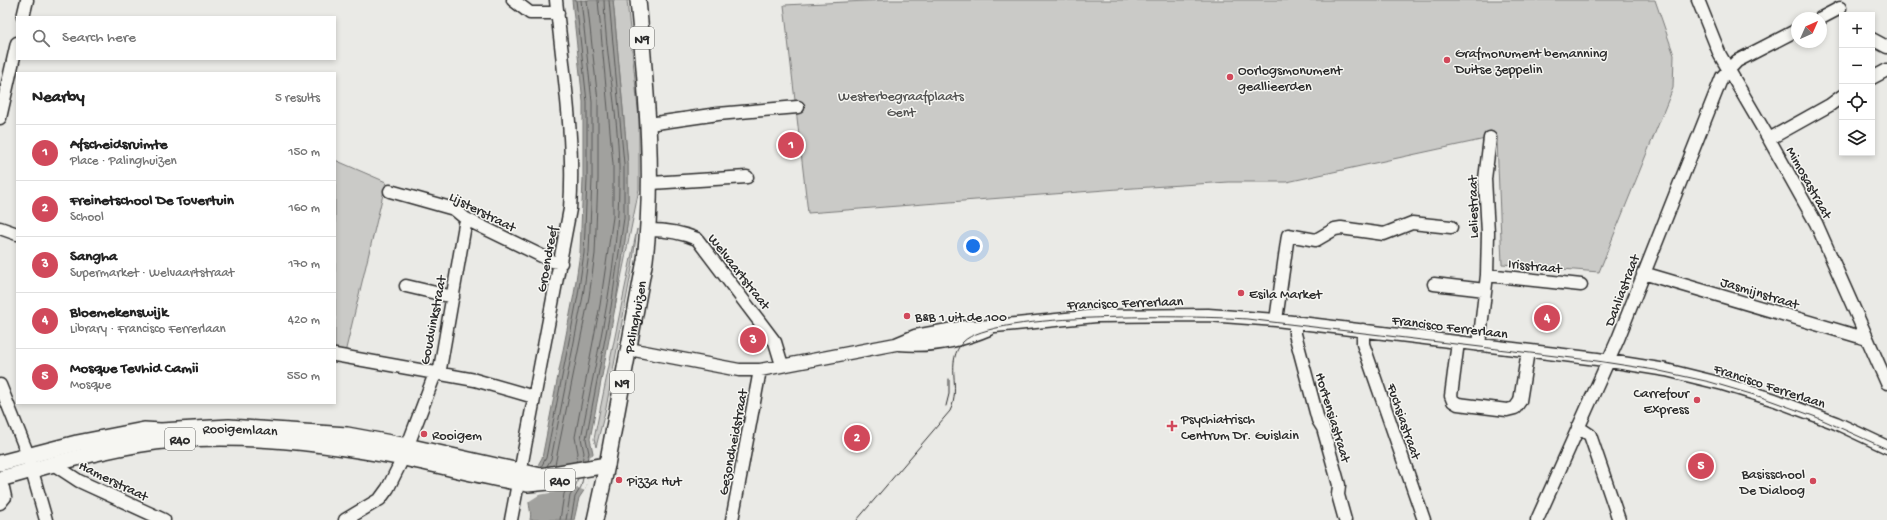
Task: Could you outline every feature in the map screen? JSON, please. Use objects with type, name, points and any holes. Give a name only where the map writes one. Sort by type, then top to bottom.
[{"type":"main road","name":"Palinghuizen","points":[[595,520],[600,470],[629,349],[649,230],[651,183],[649,124],[638,0]]},
{"type":"main road","name":"Rooigemlaan","points":[[0,463],[77,443],[144,430],[161,431],[229,427],[347,435],[405,452],[524,478],[600,470]]},
{"type":"main road","name":"Rooigemlaan","points":[[0,479],[128,445],[175,440],[229,438],[301,442],[405,452]]},
{"type":"street","points":[[23,16],[27,0]]},
{"type":"street","points":[[513,0],[530,13],[558,13]]},
{"type":"street","name":"Groendreef","points":[[511,520],[524,478],[534,397],[561,263],[570,209],[572,179],[569,129],[556,0]]},
{"type":"street","name":"Mimosastraat","points":[[1698,0],[1708,29],[1720,55],[1769,138],[1816,223],[1887,383]]},
{"type":"street","points":[[1827,15],[1840,8]]},
{"type":"street","points":[[1728,70],[1737,61],[1791,33]]},
{"type":"street","points":[[1875,41],[1887,47]]},
{"type":"street","points":[[0,118],[16,47]]},
{"type":"street","name":"Dahliastraat","points":[[1537,520],[1608,360],[1722,77],[1728,70]]},
{"type":"street","points":[[1875,76],[1887,70]]},
{"type":"street","points":[[1769,138],[1830,105],[1839,98]]},
{"type":"street","points":[[649,124],[718,114],[798,108]]},
{"type":"street","name":"Leliestraat","points":[[1479,345],[1487,275],[1488,233],[1485,179],[1490,138]]},
{"type":"street","points":[[651,183],[747,177]]},
{"type":"street","name":"Lijsterstraat","points":[[390,191],[454,209],[466,219],[552,261],[561,263]]},
{"type":"street","name":"Goudvinkstraat","points":[[345,520],[380,499],[388,488],[440,369],[466,219]]},
{"type":"street","points":[[1276,320],[1288,235],[1316,240],[1341,228],[1384,234],[1412,223],[1451,227]]},
{"type":"street","points":[[0,228],[16,234]]},
{"type":"street","name":"Welvaartstraat","points":[[649,230],[682,234],[697,239],[775,342],[782,365]]},
{"type":"street","name":"Jasmijnstraat","points":[[1643,273],[1867,340]]},
{"type":"street","name":"Irisstraat","points":[[1487,275],[1581,285]]},
{"type":"street","points":[[1434,284],[1485,290]]},
{"type":"street","points":[[406,286],[452,297]]},
{"type":"street","name":"Francisco Ferrerlaan","points":[[629,349],[740,370],[760,370],[896,344],[915,336],[966,327],[1131,315],[1208,315],[1276,320],[1608,360],[1666,370],[1743,390],[1805,411],[1887,447]]},
{"type":"street","name":"Hortensiastraat","points":[[1295,322],[1295,334],[1318,420],[1323,428],[1339,485],[1338,495],[1345,520]]},
{"type":"street","name":"Fuchsiastraat","points":[[1363,330],[1363,344],[1424,520]]},
{"type":"street","points":[[1458,342],[1451,396],[1453,401],[1458,404],[1508,410],[1515,408],[1520,401],[1528,351]]},
{"type":"street","points":[[336,355],[475,380],[534,397]]},
{"type":"street","name":"Gezondheidstraat","points":[[732,520],[760,370]]},
{"type":"street","points":[[0,385],[27,456],[46,520]]},
{"type":"street","points":[[1578,427],[1590,435],[1618,520]]},
{"type":"street","name":"Hamerstraat","points":[[53,464],[79,481],[164,520]]},
{"type":"street","points":[[0,487],[3,488],[5,497],[0,503]]},
{"type":"green space","points":[[613,0],[627,0],[639,119],[639,189],[615,308],[628,219],[628,164]]},
{"type":"green space","name":"Westerbegraafplaats Gent","points":[[887,0],[1655,0],[1674,55],[1673,88],[1599,272],[1502,264],[1497,140],[1490,138],[1287,182],[1229,182],[1118,189],[808,213],[784,5]]},
{"type":"green space","points":[[336,160],[386,182],[345,353],[336,349]]},
{"type":"green space","points":[[637,229],[632,268],[606,408],[596,447],[594,439]]},
{"type":"water","points":[[572,0],[613,0],[628,164],[628,219],[615,308],[590,439],[593,453],[585,489],[579,498],[574,520],[530,520],[530,487],[539,462],[542,458],[574,294],[580,253],[583,179],[583,102]]},
{"type":"pier","points":[[595,453],[585,491],[578,488],[539,495],[528,502],[527,497],[536,463],[547,468],[585,460]]},
{"type":"tram line","points":[[857,520],[950,411],[954,393],[955,358],[957,350],[963,342],[982,332],[1013,325],[1053,320],[1144,317],[1247,319],[1597,361],[1655,370],[1710,382],[1761,397],[1816,417],[1887,449]]},
{"type":"tram line","points":[[946,406],[949,394],[949,379]]},
{"type":"place","name":"Grafmonument bemanning Duitse zeppelin","points":[[1447,60]]},
{"type":"place","name":"Oorlogsmonument geallieerden","points":[[1230,77]]},
{"type":"place","name":"Afscheidsruimte","points":[[791,145]]},
{"type":"place","name":"Esila Market","points":[[1241,293]]},
{"type":"place","name":"B&B 1 uit de 100","points":[[907,316]]},
{"type":"place","name":"Bloemekenswijk","points":[[1547,318]]},
{"type":"place","name":"Sangha","points":[[753,340]]},
{"type":"place","name":"Carrefour Express","points":[[1697,400]]},
{"type":"place","name":"Psychiatrisch Centrum Dr. Guislain","points":[[1172,426]]},
{"type":"place","name":"Rooigem","points":[[424,434]]},
{"type":"place","name":"Freinetschool De Tovertuin","points":[[857,438]]},
{"type":"place","name":"Mosque Tevhid Camii","points":[[1701,466]]},
{"type":"place","name":"Pizza Hut","points":[[619,480]]},
{"type":"place","name":"Basisschool De Dialoog","points":[[1813,481]]}]
